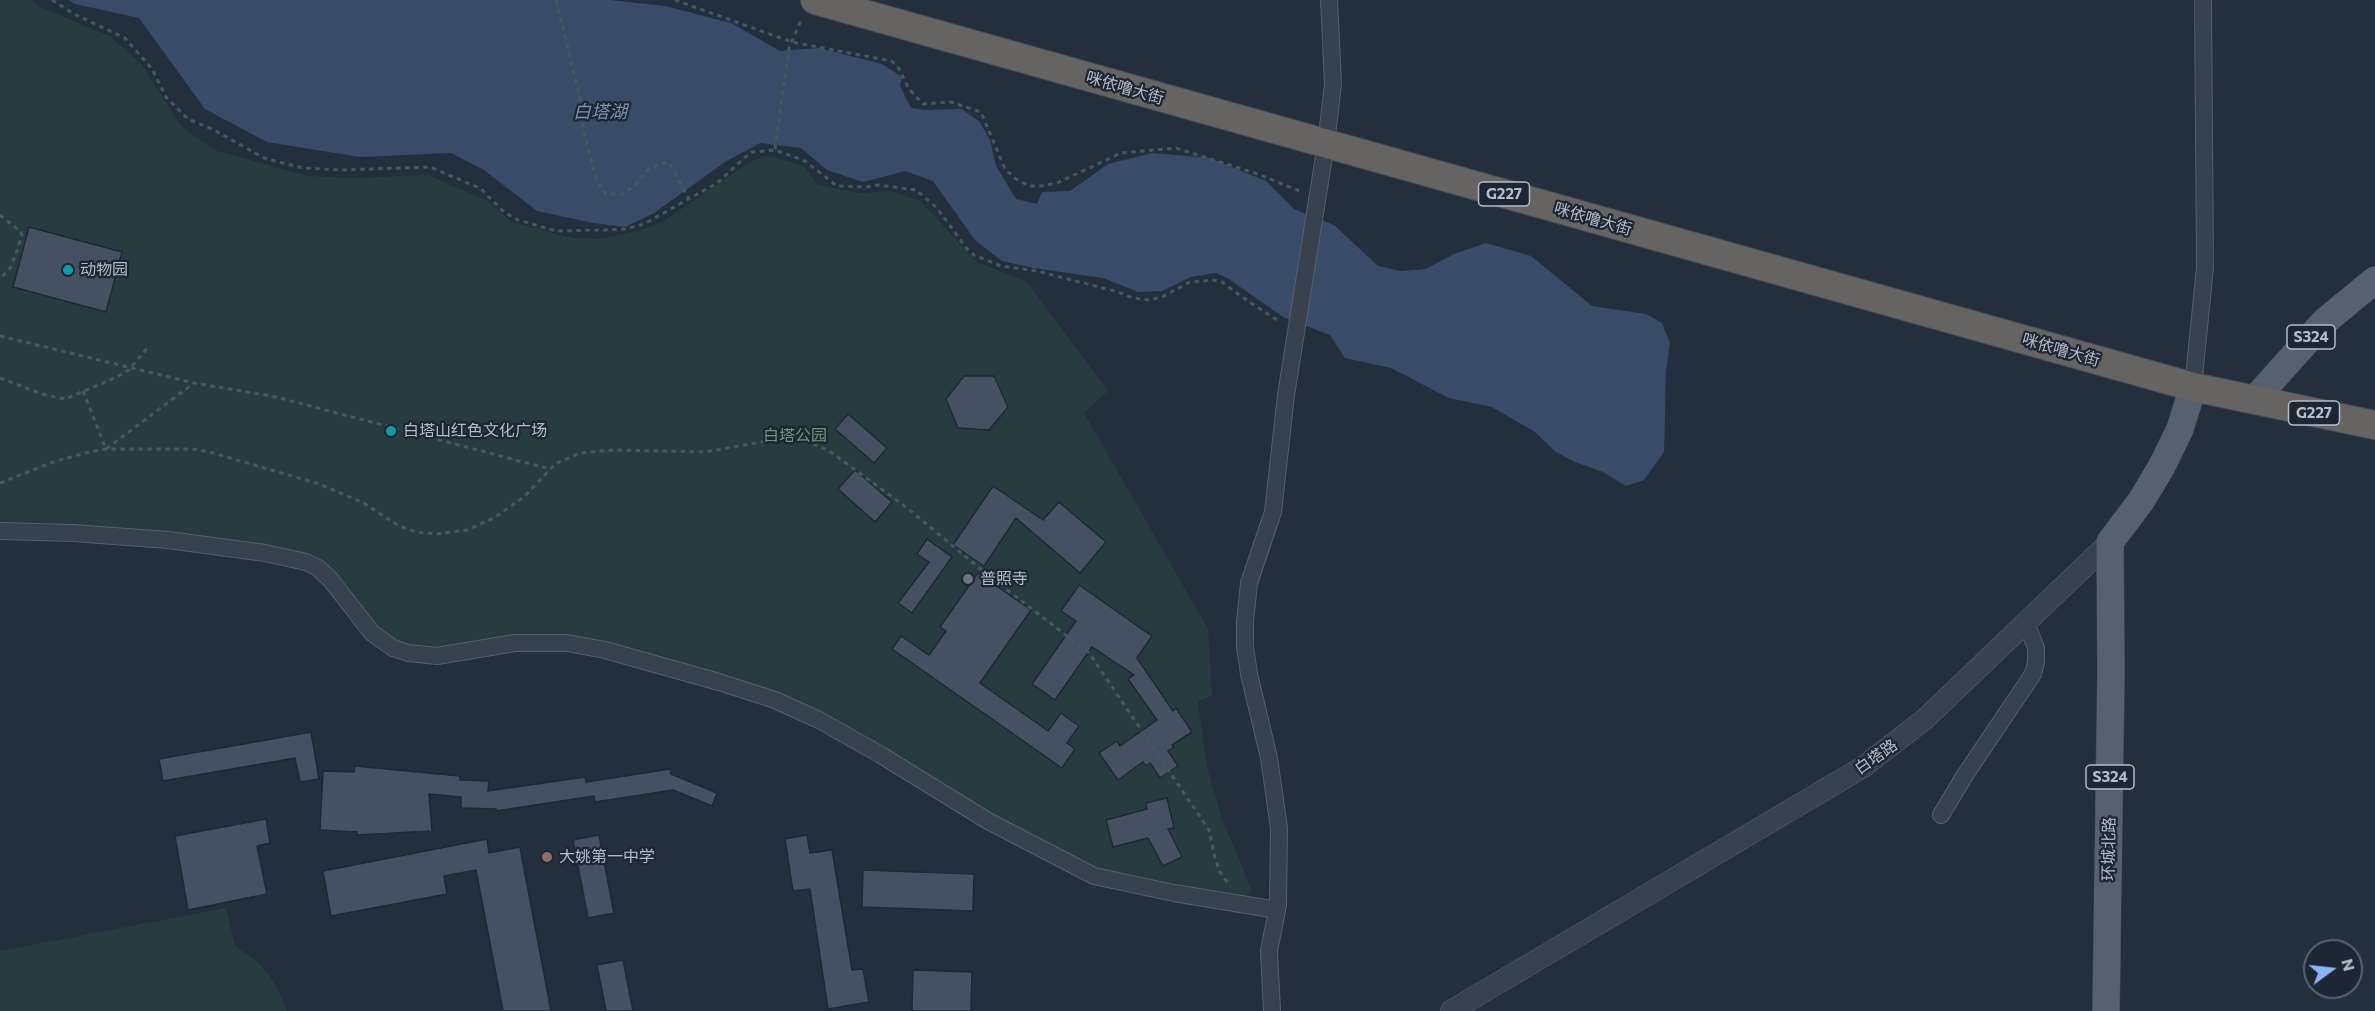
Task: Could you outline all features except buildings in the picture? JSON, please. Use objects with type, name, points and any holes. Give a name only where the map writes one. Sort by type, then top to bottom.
[{"type":"highway","name":"咪依噜大街","points":[[810,5],[1326,144],[2193,387],[2375,424]]},
{"type":"main road","name":"S324","points":[[2254,400],[2324,322],[2375,280]]},
{"type":"main road","name":"白塔路","points":[[2110,542],[2141,501],[2162,466],[2180,429],[2193,387]]},
{"type":"main road","name":"环城北路","points":[[2106,1011],[2111,670],[2110,542]]},
{"type":"street","points":[[1272,1011],[1269,951],[1277,910],[1280,873],[1279,828],[1269,758],[1249,674],[1245,647],[1245,622],[1249,583],[1273,512],[1286,395],[1326,144],[1333,84],[1329,0]]},
{"type":"street","points":[[2193,387],[2205,267],[2203,0]]},
{"type":"street","points":[[0,531],[73,533],[168,540],[266,553],[306,562],[318,568],[330,579],[372,633],[393,648],[408,653],[437,656],[515,643],[567,643],[605,650],[719,682],[775,700],[828,725],[988,821],[1094,876],[1174,893],[1277,910]]},
{"type":"street","name":"白塔路","points":[[1451,1011],[1863,767],[1925,719],[2110,542]]},
{"type":"street","points":[[1941,815],[2033,674],[2036,648],[2026,623]]},
{"type":"path","points":[[52,0],[74,14],[125,38],[152,69],[166,97],[188,119],[272,160],[304,168],[324,170],[430,167],[480,188],[504,212],[518,220],[556,231],[619,230],[638,226],[717,183],[751,152],[775,150],[805,161],[837,186],[878,186],[916,190],[941,212],[967,249],[974,255],[1001,266],[1036,271],[1133,298],[1149,300],[1162,297],[1190,282],[1214,279],[1296,331]]},
{"type":"path","points":[[556,0],[583,110],[583,129],[598,184],[606,194],[624,194],[639,182],[645,172],[659,164],[669,163],[688,199]]},
{"type":"path","points":[[675,0],[792,42],[884,58],[897,65],[909,89],[923,104],[951,102],[979,110],[1005,169],[1016,179],[1029,186],[1057,183],[1121,153],[1176,148],[1255,172],[1317,199]]},
{"type":"path","points":[[775,150],[789,48],[810,5]]},
{"type":"path","points":[[0,215],[21,232],[22,236],[11,267],[0,279]]},
{"type":"path","points":[[0,336],[194,383],[276,397],[550,469]]},
{"type":"path","points":[[0,378],[65,399],[115,378],[131,367],[148,346]]},
{"type":"path","points":[[106,449],[194,383]]},
{"type":"path","points":[[83,392],[106,449]]},
{"type":"path","points":[[0,483],[53,462],[106,449],[172,448],[210,452],[319,484],[362,502],[399,526],[426,533],[451,533],[467,530],[494,518],[525,496],[550,469],[567,458],[594,451],[705,452],[790,437],[828,450],[906,507],[989,576],[1089,653],[1209,830],[1220,872],[1234,889]]},
{"type":"green space","name":"白塔公园","points":[[0,0],[32,0],[37,6],[110,36],[142,65],[181,126],[214,150],[308,176],[351,178],[428,175],[486,200],[512,222],[572,238],[600,239],[638,231],[664,221],[748,163],[764,156],[804,166],[817,184],[860,193],[890,191],[920,201],[977,262],[1027,282],[1108,391],[1084,413],[1208,629],[1212,696],[1197,701],[1209,774],[1221,816],[1252,891],[1239,901],[1109,876],[987,815],[835,721],[559,637],[450,650],[397,645],[288,551],[70,525],[0,525]]},
{"type":"green space","points":[[226,908],[235,946],[255,960],[268,974],[278,989],[287,1011],[0,1011],[0,951]]},
{"type":"water","name":"白塔湖","points":[[69,0],[610,0],[665,6],[731,23],[780,51],[819,48],[882,64],[902,77],[900,86],[911,108],[961,109],[979,121],[990,140],[996,166],[1016,199],[1037,204],[1042,192],[1070,191],[1108,164],[1152,153],[1210,158],[1266,181],[1294,209],[1334,225],[1378,266],[1401,271],[1426,269],[1454,254],[1486,243],[1531,256],[1592,306],[1646,314],[1662,323],[1670,343],[1666,372],[1664,452],[1644,480],[1626,486],[1603,472],[1556,452],[1535,432],[1492,407],[1449,398],[1391,368],[1345,358],[1330,335],[1283,317],[1229,279],[1216,273],[1191,277],[1162,291],[1138,292],[1103,278],[1002,261],[975,240],[933,181],[905,171],[863,182],[827,170],[801,148],[760,143],[725,162],[654,213],[625,227],[537,211],[484,170],[451,153],[360,157],[267,142],[205,109],[139,18],[75,4]]},
{"type":"place","name":"动物园","points":[[68,270]]},
{"type":"place","name":"白塔山红色文化广场","points":[[391,431]]},
{"type":"place","name":"普照寺","points":[[968,579]]},
{"type":"place","name":"大姚第一中学","points":[[547,857]]}]
